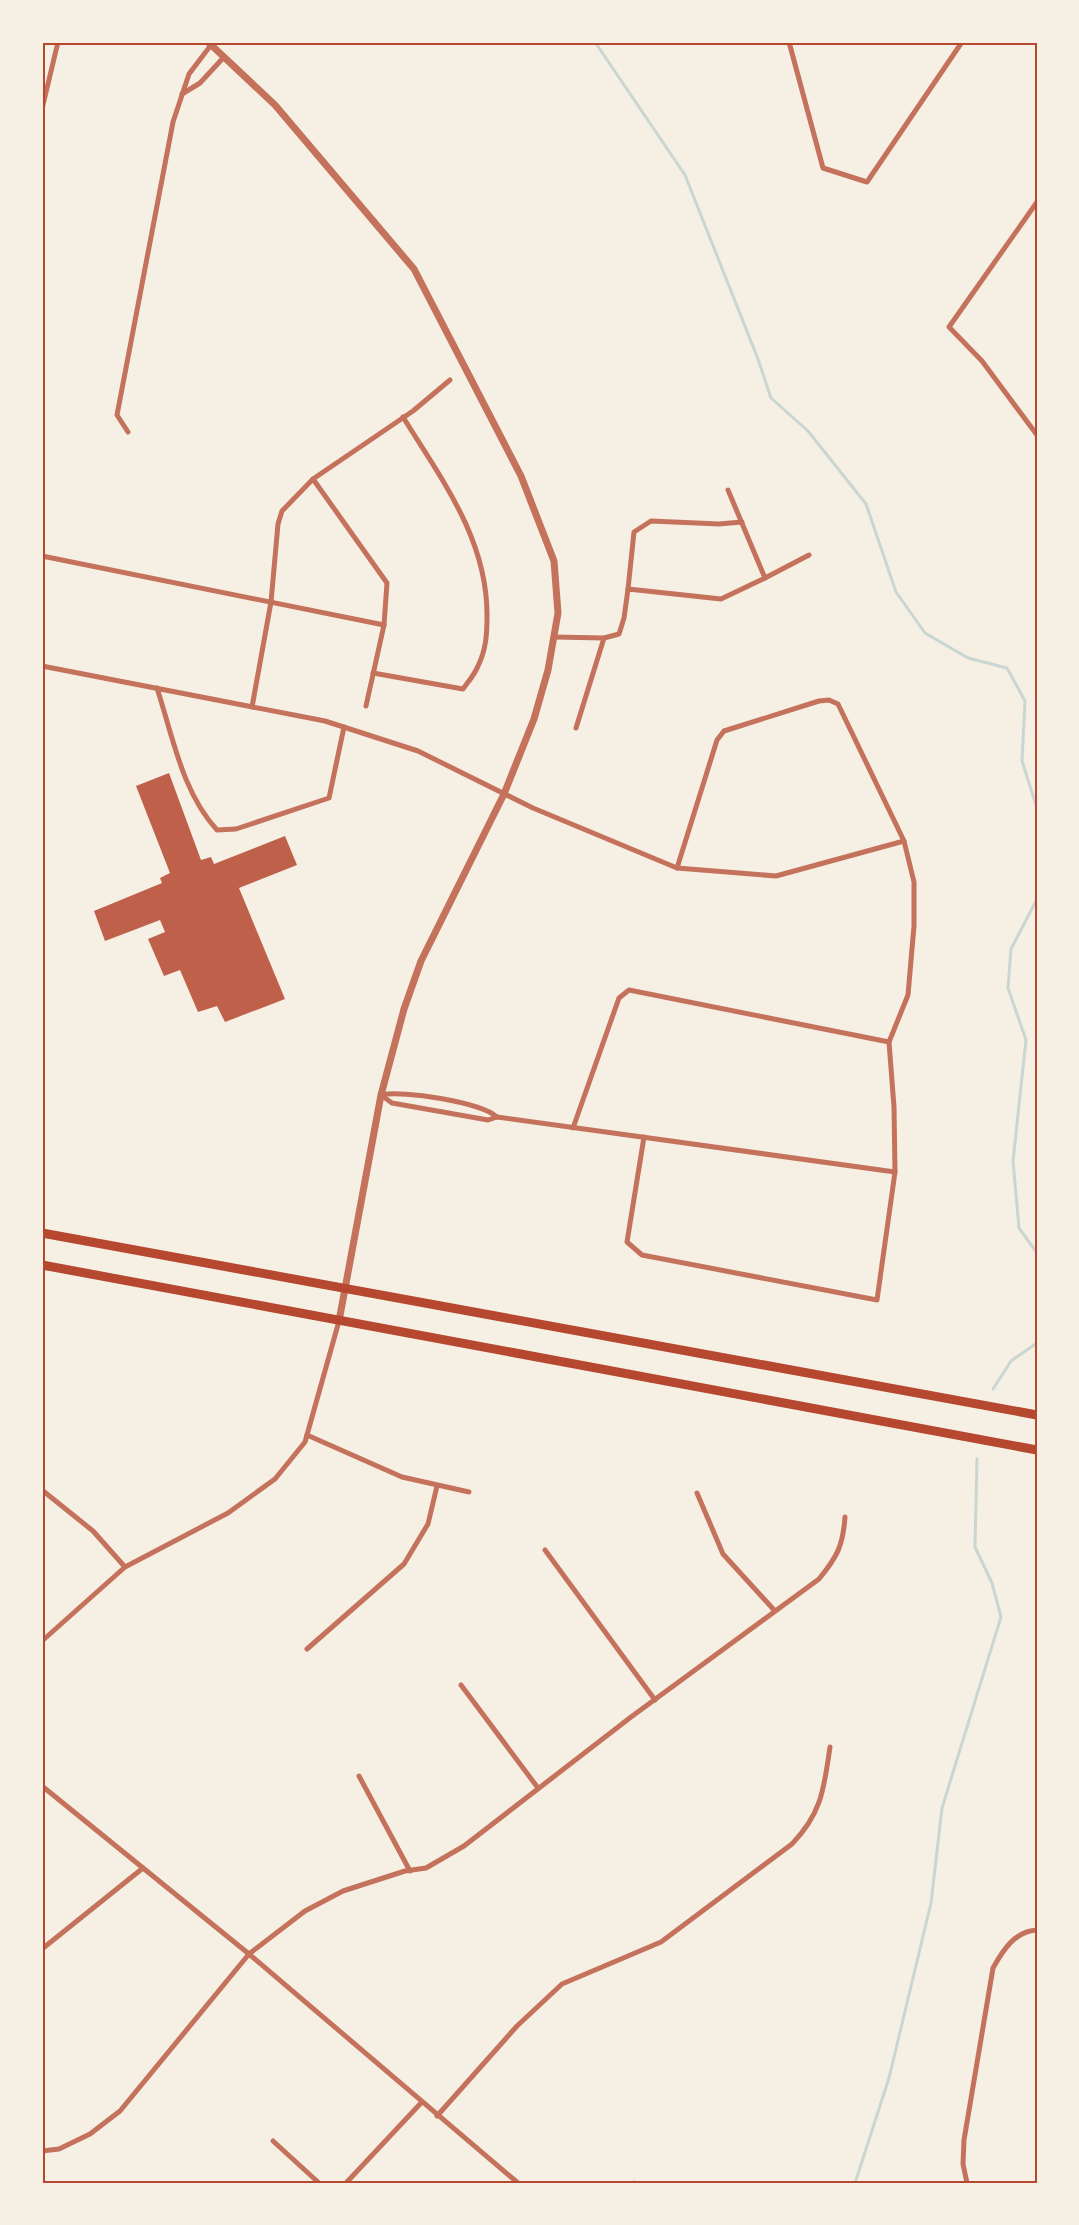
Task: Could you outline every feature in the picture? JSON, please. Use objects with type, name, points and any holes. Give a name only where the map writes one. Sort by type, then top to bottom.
[{"type":"highway","points":[[42,1233],[1037,1415]]},
{"type":"highway","points":[[42,1265],[1037,1450]]},
{"type":"street","points":[[42,109],[58,42]]},
{"type":"street","points":[[789,42],[823,168],[867,182],[962,42]]},
{"type":"street","points":[[42,1641],[125,1568],[228,1513],[275,1479],[305,1442],[339,1321],[381,1095],[421,961],[504,794],[535,714],[558,613],[554,561],[521,476],[414,269],[275,105],[209,44],[189,74],[172,122],[117,415],[128,432]]},
{"type":"street","points":[[182,94],[200,83],[224,57]]},
{"type":"street","points":[[1037,202],[949,327],[982,361],[1037,435]]},
{"type":"street","points":[[252,707],[271,602],[278,524],[282,511],[313,479],[403,417],[450,380]]},
{"type":"street","points":[[373,673],[463,689],[478,667],[487,642],[487,592],[480,557],[459,508],[403,417]]},
{"type":"street","points":[[313,479],[387,583],[384,625],[366,706]]},
{"type":"street","points":[[728,490],[765,578]]},
{"type":"street","points":[[554,637],[604,638],[618,633],[624,618],[634,532],[651,520],[719,524],[742,522]]},
{"type":"street","points":[[628,589],[721,599],[809,555]]},
{"type":"street","points":[[42,556],[384,625]]},
{"type":"street","points":[[576,728],[604,638]]},
{"type":"street","points":[[42,666],[344,727],[418,751],[504,794],[677,868],[776,876],[904,841]]},
{"type":"street","points":[[157,688],[191,795],[217,830],[236,829],[329,798],[344,727]]},
{"type":"street","points":[[644,1137],[627,1242],[642,1255],[877,1300],[895,1172],[894,1107],[889,1042],[908,995],[912,955],[914,882],[904,841],[838,704],[829,700],[819,701],[724,731],[717,740],[677,868]]},
{"type":"street","points":[[573,1128],[619,998],[629,990],[889,1042]]},
{"type":"street","points":[[381,1095],[394,1092],[466,1104],[490,1111],[496,1117]]},
{"type":"street","points":[[381,1095],[392,1103],[488,1120],[496,1117],[895,1172]]},
{"type":"street","points":[[307,1435],[402,1478],[470,1492]]},
{"type":"street","points":[[307,1648],[404,1564],[428,1524],[437,1486]]},
{"type":"street","points":[[42,1490],[93,1531],[125,1568]]},
{"type":"street","points":[[697,1493],[723,1554],[775,1611]]},
{"type":"street","points":[[42,2151],[59,2149],[90,2134],[120,2111],[249,1954],[305,1911],[343,1892],[410,1870],[426,1868],[464,1846],[655,1700],[819,1579],[835,1558],[843,1542],[845,1517]]},
{"type":"street","points":[[545,1550],[655,1700]]},
{"type":"street","points":[[461,1685],[538,1788]]},
{"type":"street","points":[[437,2116],[517,2026],[562,1984],[661,1942],[792,1844],[808,1828],[816,1814],[823,1793],[830,1747]]},
{"type":"street","points":[[359,1776],[410,1870]]},
{"type":"street","points":[[42,1786],[249,1954],[518,2183]]},
{"type":"street","points":[[42,1949],[143,1868]]},
{"type":"street","points":[[967,2183],[963,2164],[964,2140],[993,1968],[1004,1948],[1019,1935],[1037,1930]]},
{"type":"street","points":[[346,2183],[422,2103]]},
{"type":"street","points":[[273,2141],[319,2183]]},
{"type":"building","points":[[169,773],[201,860],[211,857],[214,864],[285,836],[297,865],[239,888],[285,999],[225,1022],[217,1006],[198,1012],[180,970],[164,976],[148,939],[165,932],[160,920],[105,941],[94,911],[162,883],[160,878],[170,873],[136,786]]},
{"type":"waterway","points":[[595,42],[685,175],[758,359],[771,398],[808,431],[866,504],[896,592],[925,633],[968,658],[1007,668],[1025,701],[1022,761],[1037,808]]},
{"type":"waterway","points":[[1037,899],[1011,949],[1008,988],[1026,1040],[1013,1161],[1019,1228],[1037,1253]]},
{"type":"waterway","points":[[993,1389],[1011,1361],[1037,1343]]},
{"type":"waterway","points":[[855,2183],[889,2078],[931,1903],[942,1808],[1001,1617],[992,1583],[975,1547],[977,1459]]}]
